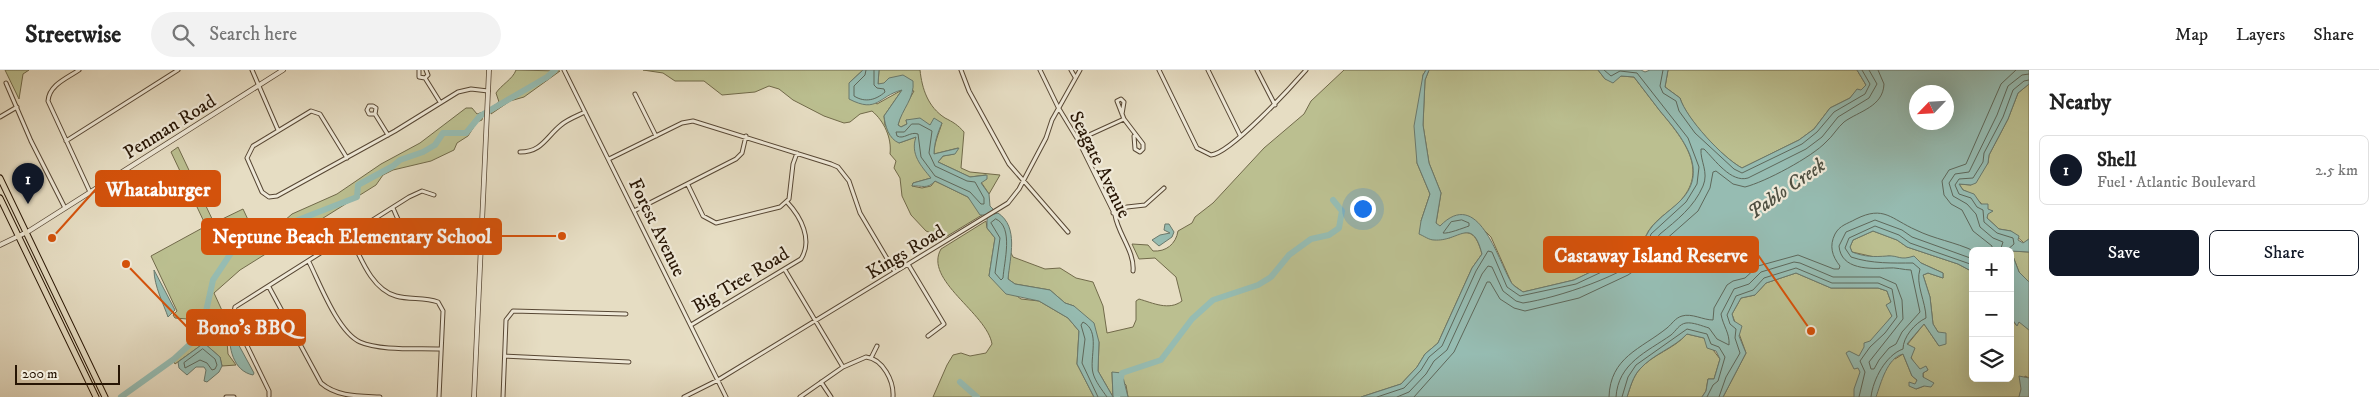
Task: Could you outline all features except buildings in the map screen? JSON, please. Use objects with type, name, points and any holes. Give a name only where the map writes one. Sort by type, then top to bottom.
[{"type":"highway","points":[[1,182],[106,397]]},
{"type":"highway","points":[[0,198],[96,397]]},
{"type":"street","points":[[79,70],[54,86],[48,96],[48,105],[90,192]]},
{"type":"street","points":[[66,141],[178,70]]},
{"type":"street","points":[[252,70],[278,130]]},
{"type":"street","name":"Penman Road","points":[[0,245],[27,233],[284,70]]},
{"type":"street","points":[[419,70],[418,76],[425,78],[440,102]]},
{"type":"street","points":[[425,78],[428,74],[426,70]]},
{"type":"street","points":[[474,397],[489,70]]},
{"type":"street","name":"Forest Avenue","points":[[564,70],[726,397]]},
{"type":"street","points":[[960,70],[1010,164],[1068,232]]},
{"type":"street","name":"Seagate Avenue","points":[[1040,70],[1058,108],[1078,140],[1114,213],[1116,225],[1134,262],[1134,271]]},
{"type":"street","points":[[1071,70],[1075,78]]},
{"type":"street","name":"Kings Road","points":[[684,397],[718,380],[1012,200],[1046,138],[1058,108],[1080,70]]},
{"type":"street","points":[[1159,70],[1200,152],[1216,155],[1275,105],[1306,70]]},
{"type":"street","points":[[1208,70],[1240,135]]},
{"type":"street","points":[[1257,70],[1275,105]]},
{"type":"street","points":[[6,83],[31,141],[65,208]]},
{"type":"street","points":[[347,158],[320,114],[311,111],[253,146],[247,155],[262,192],[269,197],[280,195],[347,158],[388,135],[461,91],[488,91]]},
{"type":"street","points":[[635,94],[656,136]]},
{"type":"street","points":[[0,117],[17,107]]},
{"type":"street","points":[[520,152],[534,151],[562,124],[585,112]]},
{"type":"street","points":[[375,114],[388,135]]},
{"type":"street","points":[[1122,114],[1134,136],[1144,147],[1140,152],[1135,149],[1134,136]]},
{"type":"street","points":[[1078,140],[1124,119]]},
{"type":"street","points":[[609,159],[693,120],[838,167],[844,174],[860,213],[895,272]]},
{"type":"street","points":[[634,211],[688,185],[739,156],[746,136]]},
{"type":"street","points":[[688,185],[703,216],[716,223],[780,207],[787,202],[791,193],[793,164],[797,153]]},
{"type":"street","points":[[1114,213],[1128,207],[1146,205],[1164,188]]},
{"type":"street","points":[[269,396],[269,391],[234,322],[235,307],[393,208],[422,192],[434,194]]},
{"type":"street","name":"Big Tree Road","points":[[690,325],[801,259],[806,243],[802,225],[787,202]]},
{"type":"street","points":[[393,208],[408,238],[418,246],[480,252]]},
{"type":"street","points":[[350,236],[374,281],[386,292],[396,296],[430,299],[438,302],[443,311],[439,397]]},
{"type":"street","points":[[309,262],[342,326],[355,339],[373,345],[441,350]]},
{"type":"street","points":[[908,264],[944,324],[928,336]]},
{"type":"street","points":[[785,270],[843,367]]},
{"type":"street","points":[[269,287],[317,380],[329,390],[352,396],[380,397]]},
{"type":"street","points":[[503,397],[506,320],[509,314],[516,310],[626,314]]},
{"type":"street","points":[[872,358],[877,346]]},
{"type":"street","points":[[505,356],[629,362]]},
{"type":"street","points":[[800,397],[843,367],[859,359],[872,358],[887,373],[893,397]]},
{"type":"street","points":[[821,382],[831,397]]},
{"type":"street","points":[[226,397],[234,397]]},
{"type":"green space","points":[[5,70],[29,70],[23,74],[19,99]]},
{"type":"green space","points":[[516,70],[560,71],[524,97],[510,101],[491,114],[492,107],[499,102],[496,93]]},
{"type":"green space","points":[[643,70],[863,70],[849,83],[877,104],[902,90],[884,116],[885,125],[899,143],[916,137],[920,162],[931,178],[913,183],[912,186],[922,188],[931,186],[935,181],[968,197],[982,215],[944,238],[926,231],[911,215],[902,196],[900,178],[894,168],[896,161],[890,154],[888,136],[883,125],[872,111],[860,114],[850,122],[844,123],[824,116],[793,100],[779,89],[769,86],[755,92],[722,95],[704,81],[675,81],[663,73]]},
{"type":"green space","points":[[879,70],[920,70],[924,91],[934,109],[960,127],[964,132],[961,168],[970,172],[1000,175],[989,194],[981,182],[986,175],[970,177],[938,162],[943,156],[954,154],[958,148],[934,154],[942,123],[930,125],[906,120],[907,124],[901,127],[898,125],[901,114],[914,91],[878,84]]},
{"type":"green space","points":[[1344,70],[1426,70],[1423,75],[1417,163],[1430,194],[1421,221],[1449,238],[1462,233],[1471,234],[1477,241],[1482,254],[1472,268],[1438,343],[1425,354],[1417,367],[1401,384],[1361,397],[1128,397],[1126,385],[1112,372],[1113,397],[1098,371],[1099,342],[1074,306],[1065,303],[1050,290],[1015,284],[1008,279],[1010,251],[1013,257],[1045,269],[1060,268],[1076,278],[1093,282],[1103,306],[1107,333],[1133,327],[1136,320],[1136,301],[1139,299],[1166,306],[1177,304],[1182,301],[1176,277],[1155,258],[1139,259],[1132,244],[1148,245],[1153,251],[1166,249],[1170,246],[1175,240],[1178,231],[1192,223],[1195,217],[1213,203],[1264,148],[1304,114],[1311,101]]},
{"type":"green space","points":[[1429,70],[1598,70],[1605,79],[1621,76],[1634,77],[1678,133],[1685,145],[1693,169],[1692,181],[1686,194],[1648,231],[1644,242],[1620,258],[1574,280],[1523,292],[1512,284],[1491,237],[1473,219],[1439,227],[1436,223],[1441,193],[1429,163],[1423,125],[1425,80]]},
{"type":"green space","points":[[1668,70],[1857,70],[1866,85],[1861,91],[1857,90],[1850,98],[1830,108],[1814,129],[1799,140],[1742,168],[1725,156],[1706,137],[1697,127],[1680,98],[1665,87]]},
{"type":"green space","points":[[2029,84],[2029,239],[2024,243],[2011,231],[1999,229],[1987,218],[1988,209],[1974,196],[1963,190],[1959,184],[1971,185],[1988,163],[1989,155],[2008,119],[2018,93]]},
{"type":"green space","points":[[466,108],[472,108],[477,114],[483,112],[482,120],[477,122],[468,136],[457,143],[454,150],[431,161],[393,170],[383,175],[376,185],[240,270],[214,293],[225,317],[228,354],[236,365],[222,366],[220,357],[204,343],[175,364],[172,358],[195,338],[195,331],[187,319],[175,318],[173,315],[177,311],[151,256],[206,226],[171,152],[178,147],[214,223],[243,209],[251,226],[258,223],[284,221],[292,214],[337,194],[381,164],[420,143]]},
{"type":"green space","points":[[986,221],[987,228],[995,238],[989,276],[1021,299],[1039,301],[1068,318],[1079,331],[1077,364],[1094,397],[933,397],[953,355],[961,353],[970,356],[986,353],[992,344],[988,332],[948,285],[941,273],[938,261],[941,249]]},
{"type":"green space","points":[[1873,231],[1897,240],[1907,247],[1958,264],[1969,270],[1969,382],[2014,382],[2014,322],[2016,325],[2019,321],[2029,330],[2029,378],[2025,376],[2019,397],[1723,397],[1746,353],[1732,314],[1741,298],[1755,295],[1766,283],[1796,273],[1831,288],[1878,288],[1887,291],[1891,302],[1887,305],[1892,316],[1881,330],[1895,359],[1903,354],[1912,376],[1917,380],[1916,389],[1924,386],[1923,373],[1928,370],[1926,367],[1920,370],[1917,367],[1907,345],[1924,324],[1939,346],[1938,332],[1933,324],[1930,297],[1923,275],[1928,273],[1943,278],[1943,273],[1921,263],[1889,256],[1879,258],[1852,252],[1850,247],[1853,240]]},
{"type":"green space","points":[[2014,251],[2029,252],[2029,282],[2019,272],[2014,259]]},
{"type":"green space","points":[[1687,334],[1704,338],[1720,359],[1714,379],[1708,379],[1706,391],[1702,397],[1627,397],[1640,369]]},
{"type":"water","points":[[863,70],[879,70],[878,84],[884,83],[889,78],[903,75],[913,81],[912,93],[898,125],[901,127],[907,124],[906,120],[920,118],[930,125],[934,118],[942,123],[936,138],[934,154],[959,148],[955,154],[943,156],[938,162],[970,177],[987,175],[987,179],[981,183],[989,194],[990,206],[994,214],[998,213],[1005,219],[1011,234],[1012,243],[1008,279],[1015,284],[1050,290],[1065,303],[1074,306],[1094,323],[1099,342],[1098,371],[1113,397],[1094,397],[1077,364],[1079,331],[1068,318],[1039,301],[1006,294],[989,276],[995,238],[987,228],[987,215],[980,215],[968,197],[935,181],[927,186],[912,186],[913,183],[931,178],[915,154],[916,137],[899,143],[888,132],[884,116],[902,90],[872,104],[866,105],[849,99],[849,83]]},
{"type":"water","name":"Pablo Creek","points":[[1426,70],[1429,70],[1425,80],[1423,125],[1429,163],[1441,193],[1436,223],[1440,226],[1453,216],[1465,215],[1475,220],[1492,243],[1512,283],[1523,292],[1574,280],[1620,258],[1644,242],[1653,225],[1678,203],[1688,191],[1693,179],[1690,155],[1684,143],[1634,77],[1621,76],[1613,83],[1605,79],[1598,70],[1641,70],[1645,72],[1650,70],[1668,70],[1665,87],[1680,98],[1690,116],[1706,137],[1725,156],[1742,168],[1799,140],[1814,129],[1830,108],[1850,98],[1857,89],[1861,90],[1866,85],[1857,70],[2029,70],[2029,84],[2018,93],[2008,119],[1989,155],[1988,163],[1976,183],[1971,185],[1959,184],[1963,190],[1974,194],[1981,204],[1988,204],[1988,209],[1993,211],[1988,214],[1987,218],[1999,229],[2011,231],[2019,236],[2018,240],[2023,243],[2029,239],[2029,252],[2014,251],[2014,247],[1969,247],[1969,270],[1958,264],[1907,247],[1897,240],[1873,231],[1853,240],[1850,247],[1852,252],[1870,256],[1905,258],[1914,256],[1921,263],[1943,273],[1943,278],[1928,273],[1923,275],[1930,297],[1933,324],[1938,332],[1946,333],[1946,344],[1939,346],[1924,324],[1907,344],[1915,348],[1911,358],[1920,369],[1926,366],[1928,370],[1923,373],[1923,377],[1934,383],[1931,387],[1924,386],[1916,389],[1909,386],[1909,382],[1915,384],[1917,380],[1912,376],[1903,354],[1897,356],[1889,366],[1876,397],[1854,397],[1854,389],[1860,372],[1858,368],[1854,369],[1846,353],[1849,351],[1859,356],[1864,343],[1870,341],[1892,316],[1886,305],[1891,302],[1887,291],[1878,288],[1831,288],[1796,273],[1766,283],[1755,295],[1741,298],[1732,314],[1734,321],[1742,326],[1739,336],[1746,353],[1723,397],[1702,397],[1706,391],[1708,379],[1714,379],[1720,359],[1716,351],[1707,348],[1704,338],[1687,334],[1640,369],[1627,397],[1361,397],[1401,384],[1417,367],[1425,354],[1438,343],[1472,268],[1482,254],[1478,242],[1469,233],[1443,240],[1428,239],[1419,234],[1421,221],[1430,194],[1417,163],[1414,126],[1423,75]]},
{"type":"water","points":[[1165,224],[1169,224],[1174,232],[1172,237],[1159,246],[1152,240],[1160,235],[1170,233],[1164,230]]},
{"type":"water","points":[[2014,259],[2019,272],[2029,282],[2029,330],[2019,322],[2017,326],[2014,322]]},
{"type":"water","points":[[154,270],[175,310],[168,317],[157,289]]},
{"type":"water","points":[[230,329],[254,373],[253,375],[241,369],[233,357]]},
{"type":"water","points":[[204,343],[220,357],[222,366],[219,372],[207,382],[204,381],[206,370],[204,367],[196,367],[187,375],[179,368],[178,362]]},
{"type":"water","points":[[1112,372],[1122,373],[1128,397],[1113,397]]},
{"type":"water","points":[[2019,376],[2029,378],[2029,397],[2019,397],[2021,389]]},
{"type":"waterway","points":[[121,397],[174,359],[201,334],[213,280],[231,253],[246,238],[258,233],[279,232],[298,220],[357,197],[358,185],[393,166],[400,160],[423,152],[435,145],[443,133],[466,133],[480,116],[547,77],[555,70]]},
{"type":"waterway","points":[[1117,397],[1122,373],[1161,360],[1192,319],[1213,300],[1258,285],[1271,277],[1289,255],[1311,239],[1329,235],[1339,228],[1342,211],[1333,200]]},
{"type":"waterway","points":[[960,382],[977,397]]},
{"type":"place","name":"Shell","points":[[28,204]]},
{"type":"place","name":"Neptune Beach Elementary School","points":[[562,236]]},
{"type":"place","name":"Whataburger","points":[[52,238]]},
{"type":"place","name":"Bono's BBQ","points":[[126,264]]},
{"type":"place","name":"Castaway Island Reserve","points":[[1811,331]]}]
